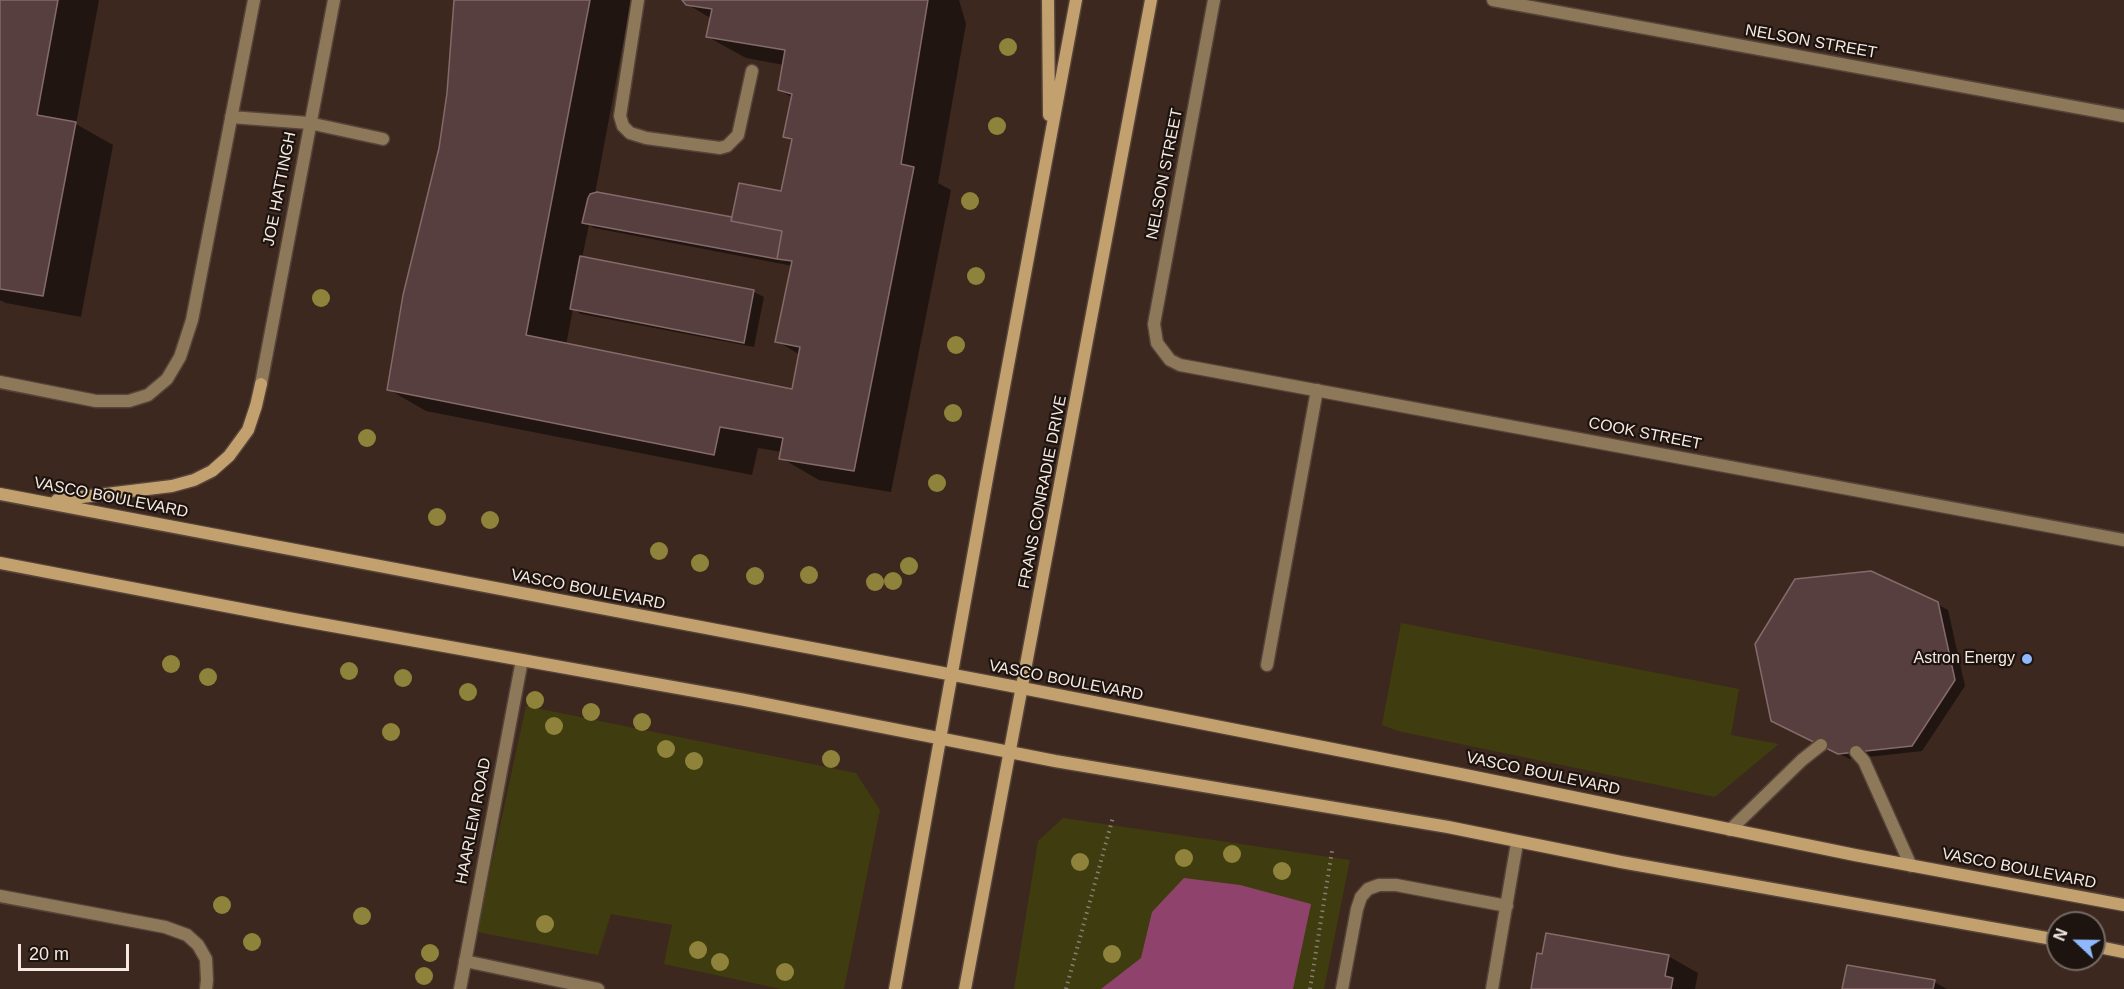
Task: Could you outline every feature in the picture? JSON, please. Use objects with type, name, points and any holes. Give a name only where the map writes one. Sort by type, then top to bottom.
[{"type":"main road","points":[[1048,0],[1049,143]]},
{"type":"main road","points":[[895,989],[1076,0]]},
{"type":"main road","name":"FRANS CONRADIE DRIVE","points":[[965,989],[1151,0]]},
{"type":"main road","points":[[44,501],[172,486],[204,476],[229,456],[242,439],[253,417],[261,384]]},
{"type":"main road","name":"VASCO BOULEVARD","points":[[0,494],[1022,688],[1911,866],[2124,905]]},
{"type":"main road","points":[[0,563],[288,618],[745,700],[1009,752],[1448,827],[1517,843],[2046,938]]},
{"type":"main road","points":[[2106,948],[2124,952]]},
{"type":"street","points":[[0,382],[96,401],[129,401],[148,395],[167,379],[180,357],[192,320],[254,0]]},
{"type":"street","name":"JOE HATTINGH","points":[[261,384],[334,0]]},
{"type":"street","points":[[638,0],[620,117],[623,126],[630,133],[646,138],[720,148],[727,146],[738,135],[752,71]]},
{"type":"street","name":"NELSON STREET","points":[[1163,353],[1157,343],[1154,324],[1214,0]]},
{"type":"street","name":"NELSON STREET","points":[[1493,0],[2124,116]]},
{"type":"street","points":[[231,117],[309,123],[383,139]]},
{"type":"street","name":"COOK STREET","points":[[1163,353],[1170,360],[1180,364],[2124,540]]},
{"type":"street","points":[[1267,665],[1317,390]]},
{"type":"street","name":"HAARLEM ROAD","points":[[460,989],[522,660]]},
{"type":"street","points":[[1730,830],[1802,760],[1821,745]]},
{"type":"street","points":[[1856,752],[1864,761],[1911,866]]},
{"type":"street","points":[[1492,989],[1517,843]]},
{"type":"street","points":[[1342,989],[1357,909],[1361,897],[1368,889],[1379,885],[1396,885],[1507,906]]},
{"type":"street","points":[[0,896],[165,927],[187,935],[198,945],[206,959],[206,989]]},
{"type":"street","points":[[465,961],[598,989]]},
{"type":"path","points":[[1066,989],[1113,817]]},
{"type":"path","points":[[1310,989],[1332,851]]},
{"type":"shaded area","points":[[1401,623],[1739,689],[1731,735],[1779,744],[1715,797],[1398,731],[1382,725]]},
{"type":"shaded area","points":[[526,706],[856,773],[880,810],[844,989],[781,989],[664,964],[672,925],[611,914],[598,955],[477,932]]},
{"type":"shaded area","points":[[1063,818],[1350,860],[1324,989],[1014,989],[1038,841]]},
{"type":"shaded area","points":[[1184,878],[1240,885],[1311,904],[1293,989],[1101,989],[1141,958],[1152,912]]},
{"type":"building","points":[[0,0],[58,0],[37,115],[76,122],[43,296],[0,289]]},
{"type":"building","points":[[454,0],[590,0],[526,335],[792,389],[800,347],[775,342],[792,261],[777,259],[782,231],[731,221],[739,183],[781,191],[792,139],[783,137],[792,94],[778,90],[785,50],[706,37],[712,9],[686,5],[682,0],[928,0],[901,164],[914,167],[854,471],[779,459],[783,438],[720,427],[714,455],[387,390],[403,295],[439,148],[447,93]]},
{"type":"building","points":[[597,192],[732,217],[731,221],[782,231],[777,259],[582,223],[588,198],[590,194]]},
{"type":"building","points":[[580,256],[754,290],[744,343],[570,309]]},
{"type":"building","points":[[1871,571],[1938,602],[1955,680],[1912,746],[1838,754],[1771,721],[1755,644],[1795,579]]},
{"type":"building","points":[[1546,933],[1669,955],[1665,976],[1673,978],[1671,989],[1531,989],[1537,953],[1542,954]]},
{"type":"building","points":[[1847,965],[1935,980],[1933,989],[1842,989]]},
{"type":"place","name":"Astron Energy","points":[[2027,659]]}]
